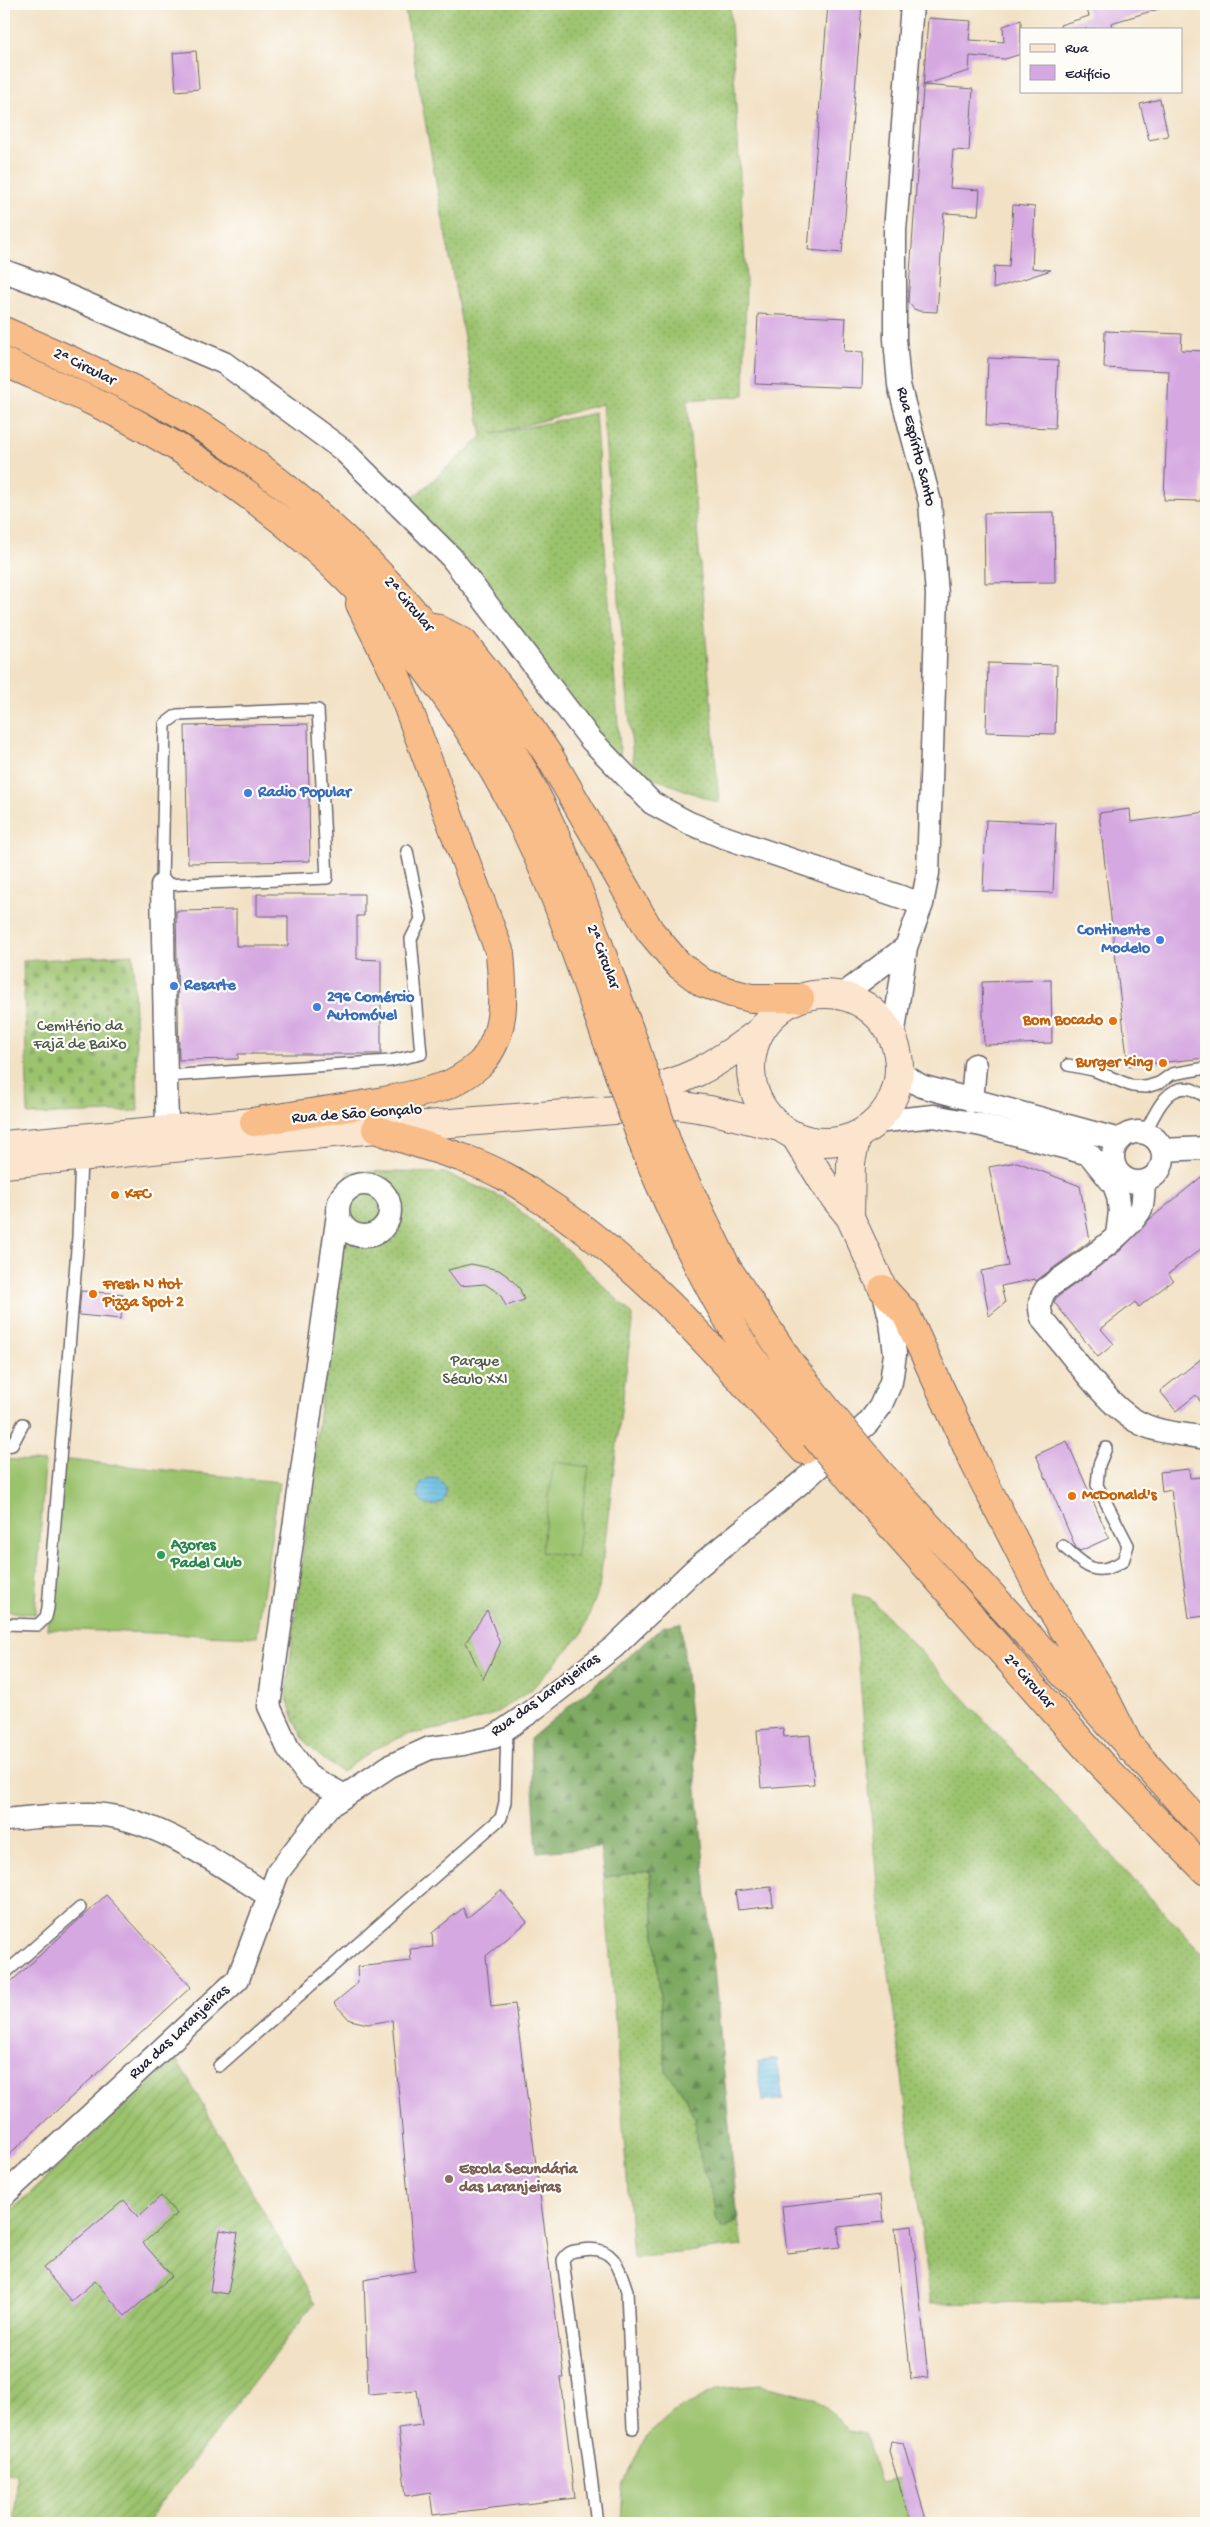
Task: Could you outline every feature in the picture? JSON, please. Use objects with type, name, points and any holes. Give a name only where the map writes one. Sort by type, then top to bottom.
[{"type":"highway","name":"2ª Circular","points":[[10,333],[163,406],[228,444],[295,495],[354,546],[424,622],[484,702],[533,789],[571,876],[621,1042]]},
{"type":"highway","name":"2ª Circular","points":[[7,363],[145,428],[213,470],[283,520],[348,578],[404,640],[462,718],[509,798],[621,1042]]},
{"type":"highway","points":[[254,1122],[357,1105],[444,1087],[480,1064],[499,1029],[504,998],[500,953],[398,678],[348,578]]},
{"type":"highway","points":[[424,622],[463,642],[518,710],[551,759],[650,931],[678,964],[703,983],[732,993],[751,998],[800,998]]},
{"type":"highway","points":[[621,1042],[656,1147],[671,1212],[736,1334],[774,1386],[818,1435]]},
{"type":"highway","points":[[376,1129],[407,1140],[452,1152],[505,1176],[608,1247],[818,1435]]},
{"type":"highway","points":[[883,1290],[906,1314],[974,1462],[1039,1589],[1103,1694],[1130,1748]]},
{"type":"highway","name":"2ª Circular","points":[[818,1435],[878,1471],[1206,1830]]},
{"type":"highway","name":"2ª Circular","points":[[818,1435],[856,1486],[1100,1763],[1206,1872]]},
{"type":"main road","points":[[820,994],[841,996],[857,1001],[872,1010],[884,1023],[893,1038],[899,1060],[899,1072],[892,1099],[866,1129],[837,1141],[816,1142],[787,1131],[765,1112],[755,1093],[750,1073],[752,1052],[759,1032],[770,1018],[784,1006],[800,998],[820,994]]},
{"type":"main road","name":"Rua de São Gonçalo","points":[[4,1145],[167,1128],[582,1099],[632,1093],[671,1084],[707,1069],[759,1032]]},
{"type":"main road","name":"Rua de São Gonçalo","points":[[4,1164],[376,1129],[677,1105],[710,1110],[787,1131]]},
{"type":"main road","name":"Rua das Laranjeiras","points":[[850,1217],[851,1162],[866,1129]]},
{"type":"main road","name":"Rua das Laranjeiras","points":[[787,1131],[829,1191],[850,1217],[883,1290]]},
{"type":"street","name":"Rua Espírito Santo","points":[[893,1038],[906,947],[922,904],[928,873],[937,595],[930,502],[899,385],[895,339],[895,231],[912,4]]},
{"type":"street","points":[[4,271],[45,286],[224,364],[343,450],[451,557],[591,740],[652,802],[687,822],[720,836],[922,904]]},
{"type":"street","points":[[162,885],[167,1128]]},
{"type":"street","points":[[841,996],[906,947]]},
{"type":"street","points":[[972,1101],[975,1065]]},
{"type":"street","points":[[899,1072],[921,1086],[1117,1148]]},
{"type":"street","points":[[866,1129],[934,1116],[989,1127],[1089,1154],[1117,1148],[1132,1133],[1145,1133],[1159,1143],[1162,1150],[1162,1166],[1157,1173],[1144,1182],[1136,1182],[1122,1176],[1114,1163],[1117,1148]]},
{"type":"street","points":[[1162,1150],[1206,1148]]},
{"type":"street","points":[[1089,1154],[1109,1178],[1118,1196],[1120,1211],[1117,1235]]},
{"type":"street","points":[[1144,1182],[1142,1207],[1117,1235],[1046,1290],[1040,1305],[1043,1320],[1118,1409],[1137,1422],[1158,1429],[1206,1438]]},
{"type":"street","points":[[338,1214],[347,1230],[359,1235],[368,1235],[379,1231],[387,1222],[389,1206],[384,1193],[370,1185],[353,1187],[342,1195],[338,1206],[333,1260],[269,1706],[288,1748],[308,1776],[345,1796]]},
{"type":"street","points":[[333,1260],[359,1235]]},
{"type":"street","name":"Rua das Laranjeiras","points":[[4,2195],[238,1979],[278,1872],[328,1807],[390,1766],[430,1748],[494,1737],[507,1728],[614,1647],[694,1570],[804,1480],[868,1423],[880,1407],[891,1382],[895,1354],[891,1322],[883,1290]]},
{"type":"street","points":[[4,1820],[92,1814],[129,1820],[164,1833],[269,1896]]},
{"type":"lane","points":[[318,710],[327,878],[162,885],[165,724],[177,715],[210,712],[318,710]]},
{"type":"lane","points":[[166,1076],[390,1061],[421,1054],[411,939],[421,919],[407,851]]},
{"type":"lane","points":[[1068,1065],[1093,1070],[1132,1086],[1146,1087],[1159,1083],[1172,1074],[1206,1068]]},
{"type":"lane","points":[[1145,1133],[1159,1106],[1171,1093],[1181,1088],[1192,1089],[1206,1096]]},
{"type":"lane","points":[[4,1624],[38,1625],[46,1617],[48,1608],[78,1237],[81,1157]]},
{"type":"lane","points":[[4,1447],[12,1445],[23,1424]]},
{"type":"lane","points":[[1063,1546],[1087,1567],[1099,1571],[1113,1568],[1123,1561],[1128,1546],[1097,1485],[1100,1466],[1106,1448]]},
{"type":"lane","points":[[219,2066],[501,1818],[505,1802],[507,1728]]},
{"type":"lane","points":[[4,1974],[80,1908]]},
{"type":"lane","points":[[597,2523],[563,2260],[570,2251],[594,2248],[608,2253],[620,2270],[626,2291],[633,2428]]},
{"type":"green space","points":[[404,4],[730,4],[746,280],[744,396],[687,400],[719,803],[634,771],[602,404],[493,434],[595,413],[621,764],[409,501],[482,437]]},
{"type":"green space","name":"Cemitério da Fajã de Baixo","points":[[133,954],[138,1111],[28,1115],[23,961]]},
{"type":"green space","name":"Parque Século XXI","points":[[348,1171],[445,1173],[504,1198],[563,1246],[633,1315],[599,1589],[582,1634],[531,1690],[494,1714],[464,1724],[406,1735],[373,1750],[342,1772],[311,1748],[299,1732],[286,1695]]},
{"type":"green space","points":[[4,1459],[45,1462],[35,1614],[4,1611]]},
{"type":"green space","name":"Azores Padel Club","points":[[60,1459],[279,1482],[257,1637],[47,1629]]},
{"type":"green space","points":[[554,1462],[589,1467],[576,1557],[541,1552]]},
{"type":"green space","points":[[853,1594],[870,1598],[1206,1957],[1206,2299],[931,2304],[876,1872]]},
{"type":"green space","points":[[681,1623],[738,2220],[723,2229],[716,2218],[715,2202],[699,2155],[695,2120],[685,2095],[666,2072],[650,1871],[604,1877],[600,1847],[537,1852],[530,1739],[664,1626]]},
{"type":"green space","points":[[650,1871],[666,2072],[685,2095],[695,2120],[699,2155],[715,2202],[716,2218],[723,2229],[738,2220],[742,2246],[633,2258],[604,1877]]},
{"type":"green space","points":[[176,2058],[315,2302],[146,2523],[15,2523],[16,2474],[4,2473],[4,2217]]},
{"type":"green space","points":[[760,2385],[813,2398],[836,2416],[848,2430],[865,2433],[880,2483],[898,2479],[911,2523],[621,2523],[623,2485],[645,2438],[672,2413],[717,2389]]},
{"type":"water","points":[[432,1478],[442,1482],[446,1492],[442,1502],[432,1506],[422,1502],[418,1492],[422,1482]]},
{"type":"water","points":[[777,2059],[783,2099],[763,2102],[757,2062]]},
{"type":"building","points":[[828,4],[862,4],[842,253],[808,250]]},
{"type":"building","points":[[1085,4],[1161,4],[1162,8],[1111,23],[1112,28],[1061,28],[1060,25],[1089,16]]},
{"type":"building","points":[[928,18],[971,21],[969,40],[1004,42],[1003,26],[1021,20],[1020,54],[1005,59],[970,56],[969,71],[923,85]]},
{"type":"building","points":[[196,51],[199,89],[176,91],[173,53]]},
{"type":"building","points":[[923,85],[973,89],[969,151],[953,150],[950,188],[980,190],[978,215],[944,213],[937,312],[919,311],[914,309],[908,302]]},
{"type":"building","points":[[1160,99],[1168,136],[1149,140],[1140,104]]},
{"type":"building","points":[[1013,205],[1035,207],[1032,268],[1051,270],[993,289],[994,266],[1009,267]]},
{"type":"building","points":[[758,314],[846,318],[844,351],[863,352],[862,388],[755,384]]},
{"type":"building","points":[[1105,331],[1182,334],[1181,350],[1206,351],[1201,501],[1164,500],[1169,371],[1104,368]]},
{"type":"building","points":[[988,358],[1058,361],[1055,428],[986,426]]},
{"type":"building","points":[[1054,512],[1055,582],[985,583],[984,513]]},
{"type":"building","points":[[988,663],[1057,665],[1055,734],[986,732]]},
{"type":"building","name":"Radio Popular","points":[[308,724],[310,861],[188,863],[185,726]]},
{"type":"building","name":"Continente Modelo","points":[[1130,809],[1131,822],[1206,812],[1206,1058],[1128,1066],[1099,813]]},
{"type":"building","points":[[986,820],[1056,823],[1053,893],[983,891]]},
{"type":"building","points":[[257,894],[364,894],[364,916],[357,916],[357,959],[381,960],[381,1054],[238,1054],[238,1059],[179,1060],[176,911],[236,910],[236,946],[288,946],[288,916],[257,916]]},
{"type":"building","points":[[1051,980],[1052,1043],[984,1045],[982,982]]},
{"type":"building","points":[[1017,1162],[1080,1186],[1090,1241],[1036,1281],[1035,1279],[1001,1286],[1005,1303],[989,1316],[981,1271],[1008,1266],[989,1167]]},
{"type":"building","points":[[1206,1173],[1206,1245],[1168,1274],[1173,1280],[1139,1307],[1135,1302],[1101,1329],[1114,1344],[1098,1357],[1054,1302],[1056,1298],[1120,1251],[1150,1219]]},
{"type":"building","points":[[471,1264],[499,1270],[509,1277],[520,1289],[524,1300],[506,1306],[500,1294],[485,1284],[460,1286],[448,1270]]},
{"type":"building","points":[[81,1291],[123,1294],[121,1319],[79,1315]]},
{"type":"building","points":[[1206,1355],[1206,1409],[1196,1395],[1176,1411],[1160,1391]]},
{"type":"building","name":"McDonald's","points":[[1067,1441],[1109,1538],[1080,1551],[1076,1548],[1036,1455]]},
{"type":"building","points":[[1189,1469],[1190,1478],[1202,1477],[1206,1509],[1206,1616],[1189,1618],[1171,1490],[1162,1492],[1160,1472]]},
{"type":"building","points":[[487,1610],[500,1644],[483,1679],[466,1642]]},
{"type":"building","points":[[783,1728],[784,1737],[810,1735],[814,1784],[761,1788],[757,1730]]},
{"type":"building","points":[[771,1887],[773,1906],[738,1910],[735,1891]]},
{"type":"building","points":[[501,1890],[527,1922],[486,1956],[491,2007],[515,2004],[564,2378],[560,2378],[575,2498],[433,2515],[430,2492],[406,2496],[398,2428],[422,2425],[417,2390],[368,2394],[364,2280],[415,2271],[392,2020],[368,2024],[350,2020],[334,2003],[358,1983],[357,1967],[411,1961],[410,1949],[433,1947],[432,1933],[463,1908],[467,1918]]},
{"type":"building","points":[[106,1895],[191,1987],[4,2159],[4,1988]]},
{"type":"building","points":[[881,2195],[884,2222],[838,2227],[840,2247],[787,2253],[782,2206]]},
{"type":"building","points":[[161,2196],[177,2214],[143,2243],[172,2276],[125,2316],[95,2281],[71,2301],[43,2268],[124,2200],[138,2217]]},
{"type":"building","points":[[912,2226],[928,2377],[911,2379],[895,2228]]},
{"type":"building","points":[[220,2230],[238,2233],[228,2294],[210,2291]]},
{"type":"building","points":[[891,2441],[904,2443],[927,2523],[911,2523],[889,2451]]},
{"type":"place","name":"Radio Popular","points":[[248,793]]},
{"type":"place","name":"Continente Modelo","points":[[1160,940]]},
{"type":"place","name":"Resarte","points":[[174,986]]},
{"type":"place","name":"296 Comércio Automóvel","points":[[317,1007]]},
{"type":"place","name":"Bom Bocado","points":[[1113,1021]]},
{"type":"place","name":"Burger King","points":[[1163,1063]]},
{"type":"place","name":"KFC","points":[[115,1195]]},
{"type":"place","name":"Fresh N Hot Pizza Spot 2","points":[[93,1294]]},
{"type":"place","name":"McDonald's","points":[[1072,1496]]},
{"type":"place","name":"Azores Padel Club","points":[[161,1555]]},
{"type":"place","name":"Escola Secundária das Laranjeiras","points":[[449,2179]]}]
